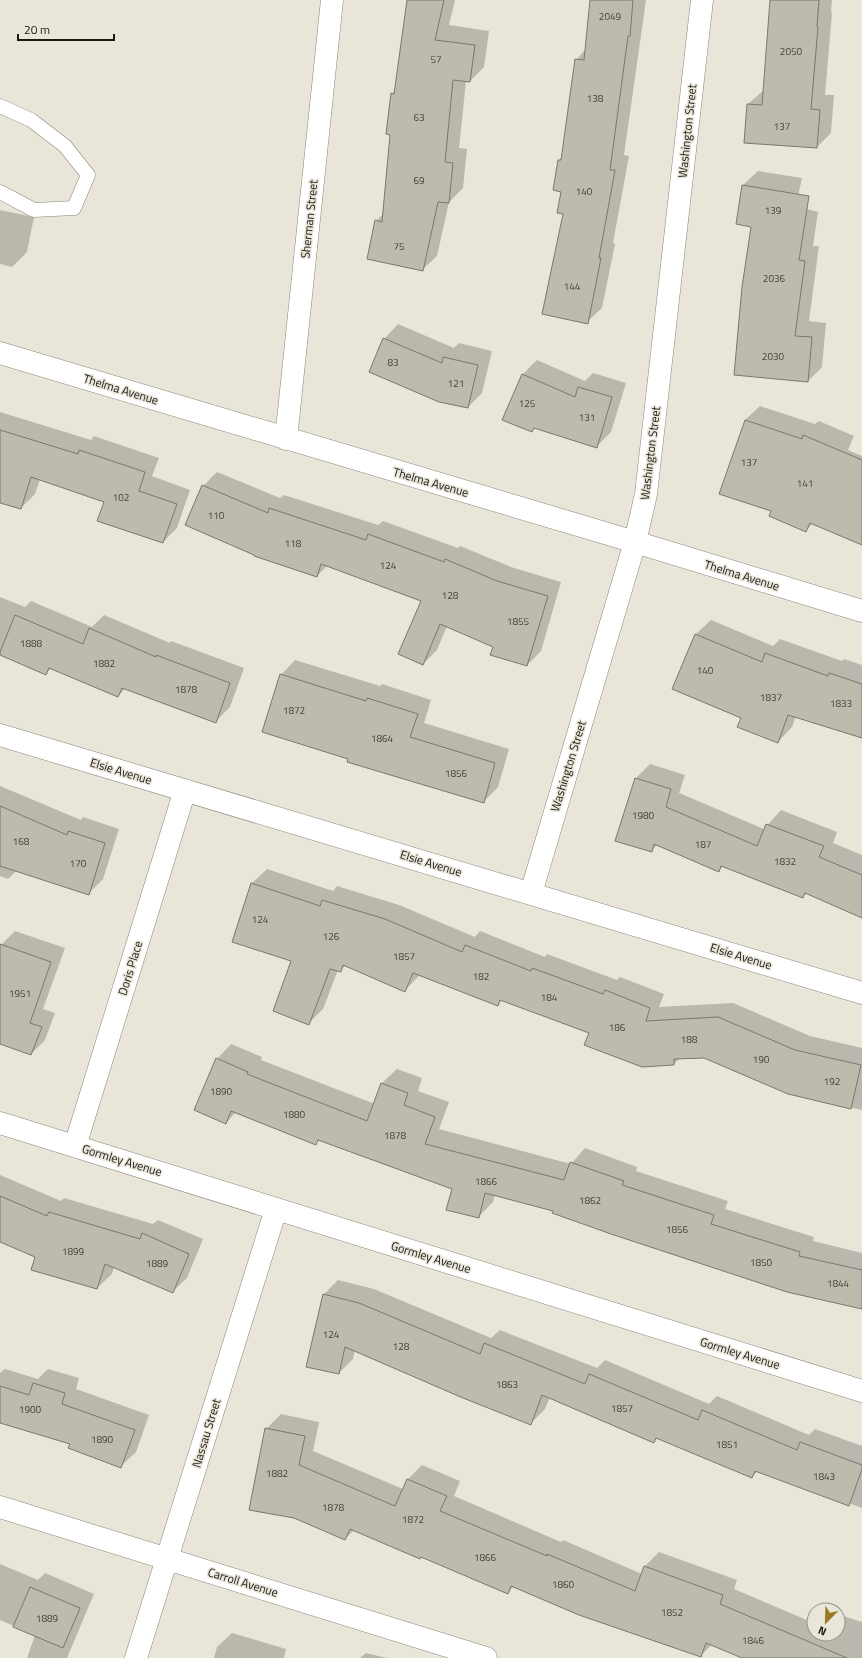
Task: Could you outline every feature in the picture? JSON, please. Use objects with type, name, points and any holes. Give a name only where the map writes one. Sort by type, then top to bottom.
[{"type":"street","name":"Sherman Street","points":[[286,439],[332,0]]},
{"type":"street","name":"Washington Street","points":[[530,893],[635,542],[646,494],[702,0]]},
{"type":"street","name":"Thelma Avenue","points":[[0,353],[862,611]]},
{"type":"street","name":"Elsie Avenue","points":[[0,735],[862,993]]},
{"type":"street","name":"Doris Place","points":[[74,1146],[185,790]]},
{"type":"street","name":"Gormley Avenue","points":[[0,1123],[862,1391]]},
{"type":"street","name":"Nassau Street","points":[[136,1658],[276,1208]]},
{"type":"street","name":"Carroll Avenue","points":[[0,1507],[486,1658]]},
{"type":"lane","points":[[0,106],[31,120],[66,146],[88,175],[74,208],[34,210],[0,192]]},
{"type":"building","points":[[407,0],[444,0],[435,40],[475,45],[470,82],[453,80],[445,162],[453,163],[449,203],[438,202],[423,271],[367,259],[375,220],[382,222],[390,135],[386,134],[391,93],[394,94]]},
{"type":"building","points":[[590,0],[633,0],[630,36],[628,36],[610,170],[615,170],[599,258],[601,258],[588,324],[542,314],[563,214],[557,213],[561,192],[553,190],[558,160],[561,160],[575,59],[584,60]]},
{"type":"building","points":[[770,0],[819,0],[811,109],[820,110],[817,148],[744,143],[747,104],[762,105]]},
{"type":"building","points":[[742,185],[809,196],[799,260],[805,261],[795,336],[812,337],[808,382],[734,375],[742,287],[751,227],[736,224]]},
{"type":"building","points":[[383,338],[442,363],[443,357],[478,365],[468,408],[439,402],[369,372]]},
{"type":"building","points":[[522,374],[575,397],[578,387],[612,397],[597,448],[534,428],[532,432],[502,420]]},
{"type":"building","points":[[745,420],[802,439],[803,435],[862,460],[862,545],[810,523],[806,532],[769,516],[771,511],[719,494]]},
{"type":"building","points":[[0,430],[78,454],[79,450],[145,472],[139,491],[177,504],[163,543],[97,521],[104,502],[31,477],[21,509],[0,503]]},
{"type":"building","points":[[202,485],[268,513],[269,508],[366,540],[368,534],[444,562],[445,559],[497,581],[548,596],[527,666],[490,655],[493,647],[440,624],[423,665],[398,654],[421,601],[321,564],[317,577],[254,556],[185,525]]},
{"type":"building","points":[[15,615],[83,644],[89,628],[156,657],[156,655],[230,683],[216,723],[122,688],[118,697],[49,668],[46,675],[0,655]]},
{"type":"building","points":[[695,634],[762,662],[765,653],[828,676],[829,673],[862,684],[862,738],[788,715],[778,743],[737,727],[741,718],[672,689]]},
{"type":"building","points":[[280,674],[366,701],[367,698],[418,714],[410,737],[495,763],[484,803],[347,762],[348,759],[262,732]]},
{"type":"building","points":[[635,778],[671,789],[666,807],[757,846],[766,824],[824,846],[819,857],[862,875],[862,918],[805,893],[803,898],[721,866],[719,872],[654,844],[652,852],[615,841]]},
{"type":"building","points":[[0,806],[67,835],[68,831],[105,843],[89,895],[0,866]]},
{"type":"building","points":[[251,883],[320,906],[322,900],[385,919],[462,952],[465,945],[531,971],[532,968],[603,994],[605,990],[650,1008],[646,1021],[718,1017],[795,1050],[861,1065],[851,1109],[788,1094],[704,1058],[674,1059],[674,1065],[642,1067],[584,1045],[589,1033],[500,1000],[498,1006],[413,973],[405,992],[343,965],[341,972],[330,969],[309,1025],[273,1011],[291,961],[232,942]]},
{"type":"building","points":[[0,944],[51,962],[30,1023],[42,1027],[31,1055],[0,1044]]},
{"type":"building","points":[[216,1058],[248,1072],[247,1074],[367,1121],[381,1083],[408,1093],[404,1105],[435,1117],[425,1144],[564,1180],[570,1162],[624,1181],[622,1185],[714,1215],[711,1224],[800,1252],[799,1256],[862,1270],[862,1309],[787,1292],[611,1234],[552,1213],[553,1211],[485,1193],[479,1218],[446,1210],[452,1189],[318,1140],[316,1145],[231,1111],[226,1124],[194,1110]]},
{"type":"building","points":[[0,1196],[47,1216],[49,1212],[140,1239],[142,1233],[189,1254],[173,1293],[105,1264],[97,1289],[31,1270],[35,1257],[0,1242]]},
{"type":"building","points":[[323,1294],[359,1303],[480,1354],[484,1343],[585,1384],[589,1374],[698,1420],[702,1410],[797,1450],[800,1442],[862,1465],[862,1469],[849,1506],[755,1471],[752,1478],[656,1438],[654,1443],[542,1395],[531,1425],[463,1398],[345,1347],[339,1374],[306,1367]]},
{"type":"building","points":[[33,1383],[65,1393],[62,1404],[135,1430],[121,1468],[68,1448],[70,1444],[0,1423],[0,1386],[29,1395]]},
{"type":"building","points":[[265,1428],[305,1436],[299,1465],[395,1506],[407,1479],[447,1496],[440,1511],[547,1556],[547,1554],[635,1591],[644,1566],[723,1595],[720,1604],[806,1641],[806,1642],[809,1642],[847,1658],[742,1658],[706,1643],[701,1657],[579,1615],[511,1586],[508,1594],[350,1529],[345,1540],[294,1518],[249,1510]]},
{"type":"building","points":[[30,1587],[80,1608],[63,1648],[13,1627]]}]
